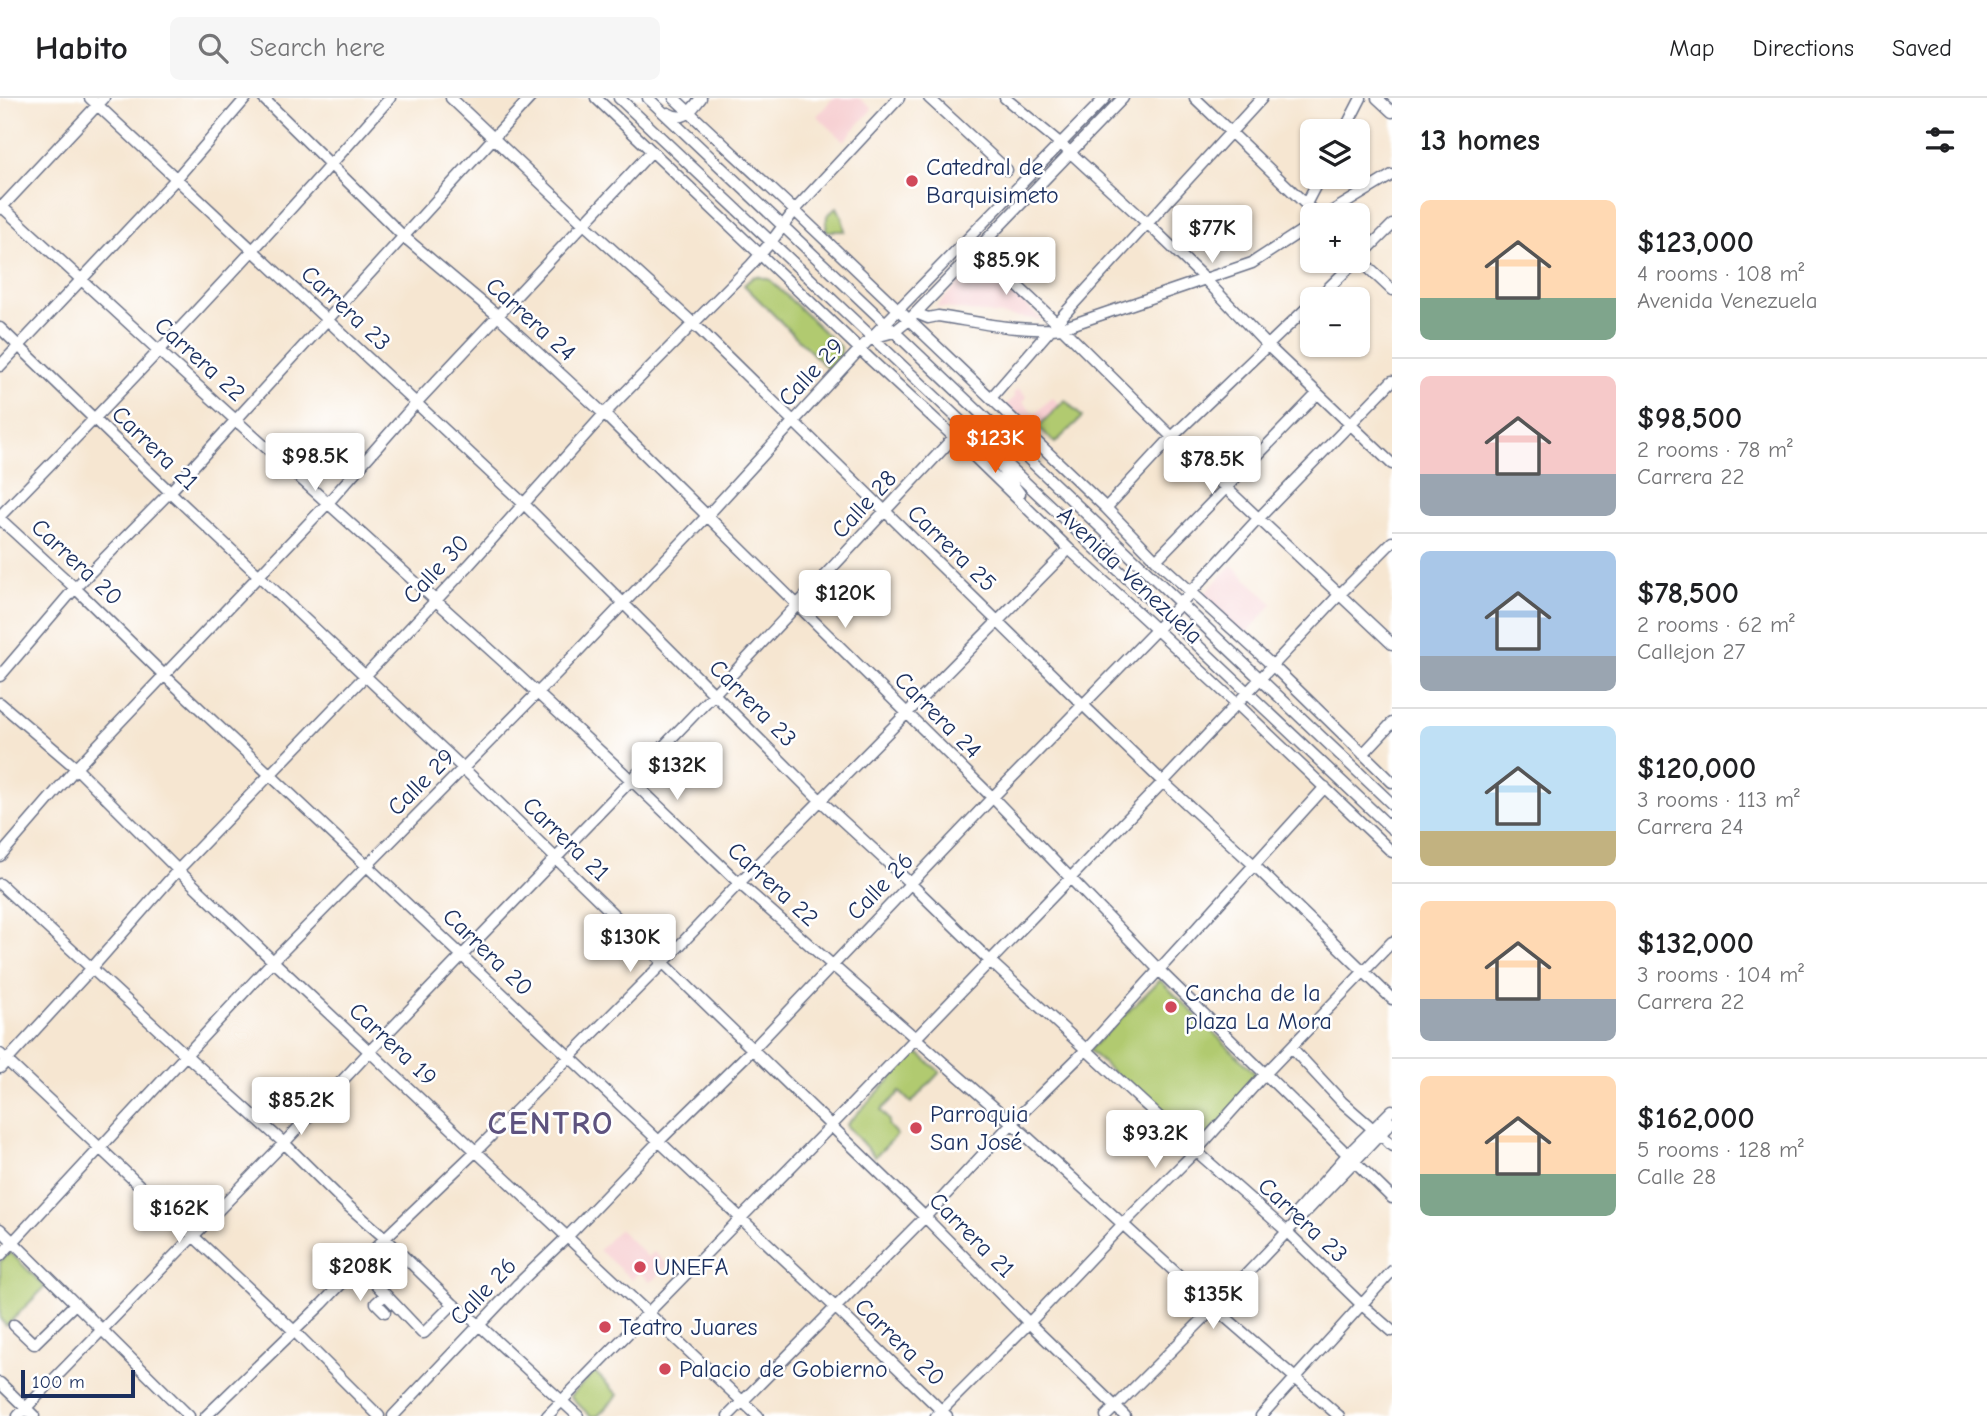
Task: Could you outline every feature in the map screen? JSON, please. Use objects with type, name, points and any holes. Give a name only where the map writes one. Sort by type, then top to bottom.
[{"type":"street","points":[[0,366],[176,179],[246,98]]},
{"type":"street","name":"Carrera 24","points":[[263,98],[404,236],[497,315],[604,414],[1071,877],[1159,970],[1392,1198]]},
{"type":"street","points":[[0,518],[331,165],[390,98]]},
{"type":"street","name":"Carrera 25","points":[[451,98],[694,324],[1083,705],[1392,999]]},
{"type":"street","points":[[0,676],[75,588],[236,421],[530,98]]},
{"type":"street","points":[[599,98],[645,132],[657,134]]},
{"type":"street","name":"Avenida Venezuela","points":[[599,98],[1069,549],[1157,629],[1234,706],[1325,787],[1392,852]]},
{"type":"street","name":"Avenida Venezuela","points":[[620,98],[1392,829]]},
{"type":"street","points":[[649,98],[676,118],[689,112],[701,98]]},
{"type":"street","name":"Avenida Venezuela","points":[[649,98],[1392,804]]},
{"type":"street","name":"Avenida Venezuela","points":[[674,98],[899,311],[913,316],[921,331],[1106,508],[1156,560],[1273,667],[1392,782]]},
{"type":"street","name":"Calle 30","points":[[2,1061],[92,968],[178,870],[366,675],[604,414],[771,242],[795,211],[899,98]]},
{"type":"street","points":[[929,98],[1007,170]]},
{"type":"street","points":[[1005,98],[1061,144],[1147,223],[1317,394],[1392,464]]},
{"type":"street","name":"Calle 29","points":[[0,1256],[273,961],[464,769],[708,516],[860,349],[1105,98]]},
{"type":"street","points":[[872,338],[894,332],[913,316],[1123,98]]},
{"type":"street","points":[[1195,98],[1305,203]]},
{"type":"street","points":[[991,398],[1262,98]]},
{"type":"street","points":[[1350,119],[1361,98]]},
{"type":"street","points":[[1377,98],[1392,112]]},
{"type":"street","points":[[1,207],[97,100]]},
{"type":"street","name":"Carrera 23","points":[[97,100],[176,179],[328,318],[524,504],[821,801],[989,960],[1392,1331]]},
{"type":"street","points":[[0,856],[76,768],[327,504],[497,315],[652,151]]},
{"type":"street","points":[[1346,203],[1392,175]]},
{"type":"street","name":"Carrera 22","points":[[1,207],[435,600],[739,883],[1339,1416]]},
{"type":"street","points":[[1370,247],[1392,225]]},
{"type":"street","points":[[913,316],[938,316],[1010,326],[1056,327],[1259,260],[1300,232]]},
{"type":"street","points":[[978,249],[1056,327],[1392,645]]},
{"type":"street","points":[[1370,270],[1392,290]]},
{"type":"street","points":[[1329,287],[1344,273]]},
{"type":"street","points":[[1106,508],[1172,437],[1300,315]]},
{"type":"street","points":[[921,331],[928,317]]},
{"type":"street","name":"Carrera 21","points":[[0,328],[464,769],[925,1217],[1125,1416]]},
{"type":"street","name":"Calle 26","points":[[393,1416],[478,1324],[752,1049],[1192,593],[1258,519],[1392,381]]},
{"type":"street","points":[[1156,560],[1317,394]]},
{"type":"street","name":"Calle 28","points":[[26,1413],[192,1236],[714,694],[954,437]]},
{"type":"street","points":[[1042,447],[1042,461],[1053,478],[1101,528]]},
{"type":"street","points":[[991,450],[1020,493],[1054,528],[1057,537]]},
{"type":"street","name":"Carrera 20","points":[[0,518],[835,1307],[942,1414]]},
{"type":"street","points":[[547,1416],[831,1126],[1392,542]]},
{"type":"street","points":[[206,1416],[476,1151],[1069,549]]},
{"type":"street","name":"Carrera 19","points":[[0,702],[76,768],[273,961],[758,1416]]},
{"type":"street","points":[[1363,754],[1392,723]]},
{"type":"street","points":[[727,1416],[1086,1050],[1325,787]]},
{"type":"street","points":[[1357,819],[1392,845]]},
{"type":"street","points":[[0,884],[284,1143],[453,1304],[578,1416]]},
{"type":"street","points":[[942,1414],[1196,1151],[1265,1074],[1392,942]]},
{"type":"street","points":[[1291,1047],[1342,1102],[1392,1146]]},
{"type":"street","points":[[2,1061],[294,1331],[379,1416]]},
{"type":"street","points":[[1106,1416],[1113,1404],[1285,1230],[1377,1131],[1392,1110]]},
{"type":"street","points":[[1377,1131],[1392,1122]]},
{"type":"street","points":[[0,1229],[189,1416]]},
{"type":"street","points":[[1261,1416],[1392,1271]]},
{"type":"street","points":[[368,1276],[379,1302],[422,1334],[453,1304]]},
{"type":"street","points":[[14,1325],[34,1344],[75,1304]]},
{"type":"street","points":[[0,1383],[26,1413]]},
{"type":"shaded area","points":[[833,98],[859,98],[872,109],[844,141],[817,116]]},
{"type":"shaded area","points":[[980,261],[1042,320],[936,307]]},
{"type":"shaded area","points":[[1018,388],[1027,397],[1023,402],[1035,414],[1052,397],[1061,406],[1043,425],[1040,423],[1032,431],[1006,405],[1015,397],[1013,394]]},
{"type":"shaded area","points":[[1232,565],[1273,604],[1243,637],[1201,597]]},
{"type":"shaded area","points":[[619,1229],[648,1257],[654,1252],[668,1265],[654,1280],[649,1281],[639,1272],[632,1280],[599,1250]]},
{"type":"green space","points":[[837,207],[845,231],[826,231],[827,216]]},
{"type":"green space","points":[[757,276],[770,280],[840,347],[841,354],[828,369],[744,285]]},
{"type":"green space","points":[[1065,400],[1082,417],[1055,443],[1038,427]]},
{"type":"green space","points":[[1160,980],[1261,1079],[1195,1149],[1089,1050]]},
{"type":"green space","points":[[917,1052],[940,1072],[911,1103],[900,1092],[881,1110],[889,1121],[888,1125],[897,1135],[875,1157],[846,1125]]},
{"type":"green space","points":[[10,1252],[45,1287],[6,1326],[0,1319],[0,1262]]},
{"type":"green space","points":[[595,1372],[618,1395],[598,1416],[590,1416],[570,1396]]},
{"type":"place","name":"Catedral de Barquisimeto","points":[[912,181]]},
{"type":"place","name":"Cancha de la plaza La Mora","points":[[1171,1007]]},
{"type":"place","name":"Parroquia San José","points":[[916,1128]]},
{"type":"place","name":"UNEFA","points":[[640,1267]]},
{"type":"place","name":"Teatro Juares","points":[[605,1327]]},
{"type":"place","name":"Palacio de Gobierno","points":[[665,1369]]},
{"type":"district","name":"CENTRO","points":[[551,1123]]}]
